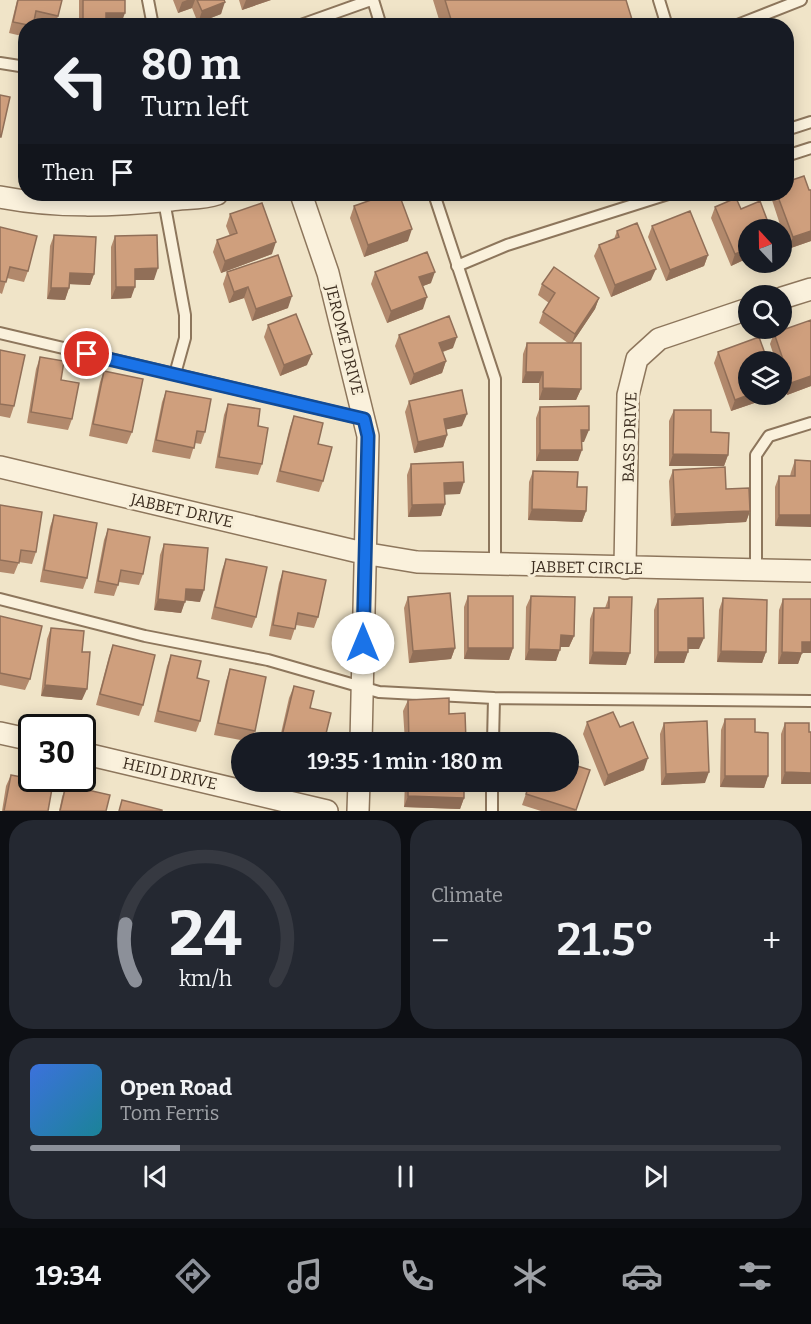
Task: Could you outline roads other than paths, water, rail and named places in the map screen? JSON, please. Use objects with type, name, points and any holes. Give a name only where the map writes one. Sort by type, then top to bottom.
[{"type":"street","points":[[0,197],[18,201]]},
{"type":"street","points":[[20,201],[87,206],[164,201]]},
{"type":"street","name":"JEROME DRIVE","points":[[303,201],[328,273],[368,436],[363,553],[361,732]]},
{"type":"street","points":[[792,295],[811,289]]},
{"type":"street","name":"BASS DRIVE","points":[[625,568],[628,395],[637,359],[658,339],[738,312]]},
{"type":"street","name":"JABBET DRIVE","points":[[0,467],[363,553]]},
{"type":"street","name":"JABBET CIRCLE","points":[[363,553],[417,562],[811,571]]},
{"type":"street","points":[[0,733],[18,737]]},
{"type":"street","name":"HEIDI DRIVE","points":[[96,756],[327,811]]},
{"type":"street","points":[[358,811],[359,792]]},
{"type":"lane","points":[[148,0],[151,18]]},
{"type":"lane","points":[[321,18],[372,0],[378,18]]},
{"type":"lane","points":[[660,0],[665,18]]},
{"type":"lane","points":[[755,18],[801,0]]},
{"type":"lane","points":[[0,63],[18,66]]},
{"type":"lane","points":[[794,127],[811,122]]},
{"type":"lane","points":[[794,153],[811,148]]},
{"type":"lane","points":[[164,201],[185,315],[185,338],[175,374]]},
{"type":"lane","points":[[436,201],[495,379],[495,565]]},
{"type":"lane","points":[[457,266],[507,245],[646,201]]},
{"type":"lane","points":[[0,333],[364,419]]},
{"type":"lane","points":[[756,571],[756,454],[769,436],[811,423]]},
{"type":"lane","points":[[0,599],[145,636],[268,660],[379,692],[494,698],[811,701]]},
{"type":"lane","points":[[493,732],[494,698]]},
{"type":"lane","points":[[492,792],[492,811]]}]
